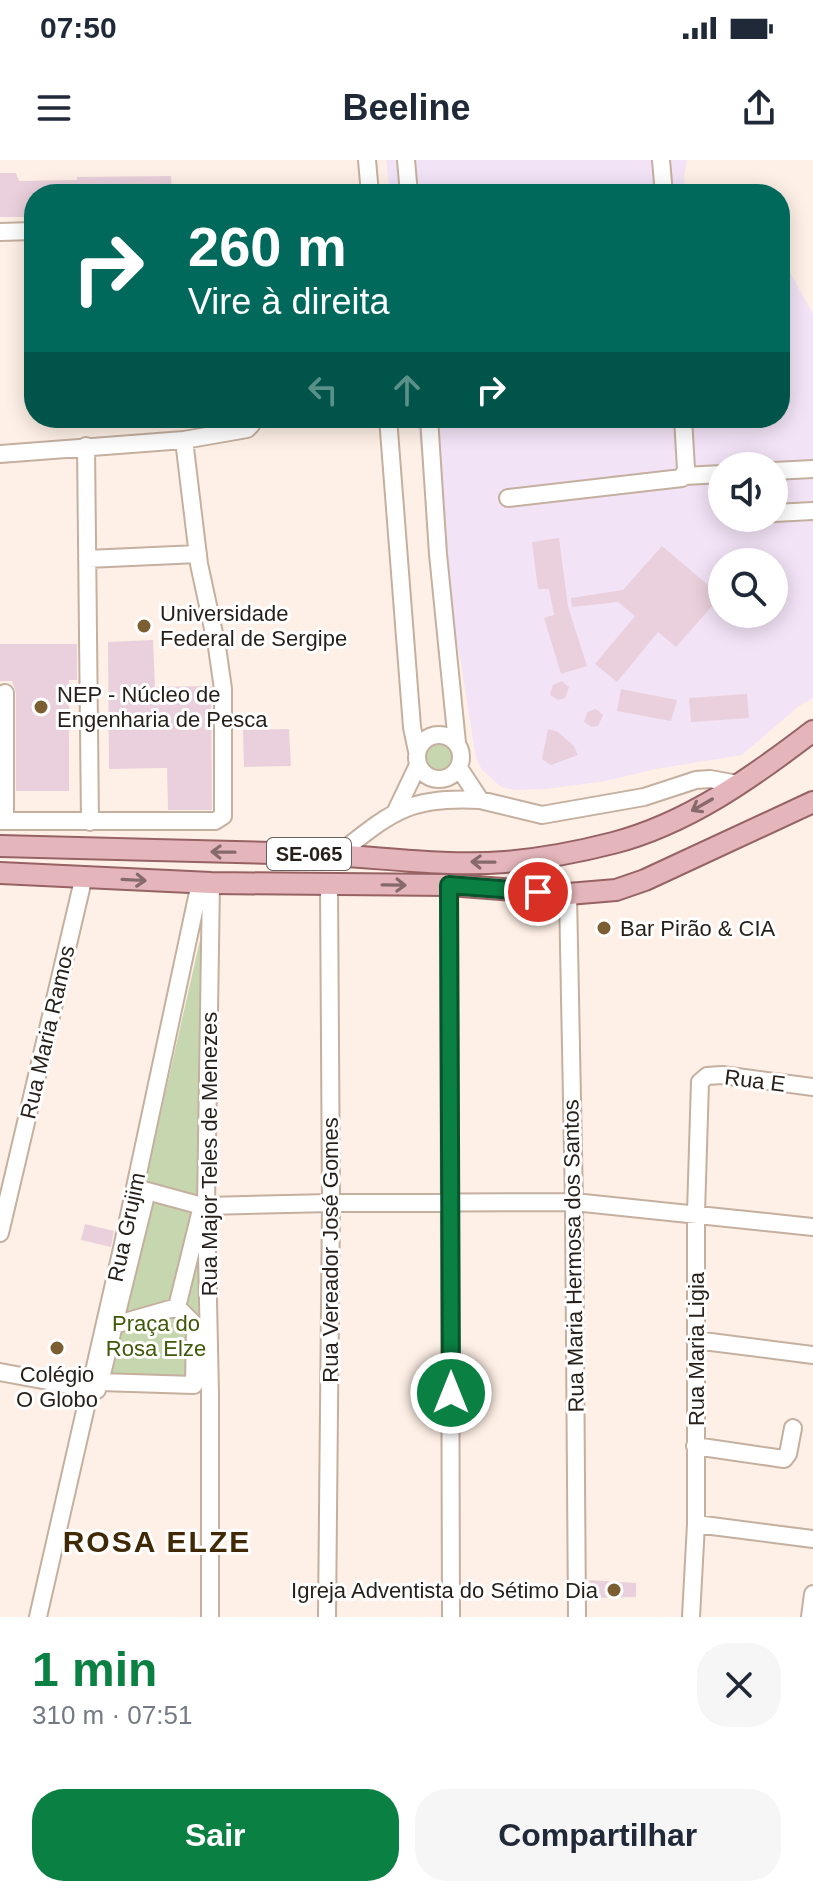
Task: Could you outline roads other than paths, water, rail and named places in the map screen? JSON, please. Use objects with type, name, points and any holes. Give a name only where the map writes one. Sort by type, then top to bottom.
[{"type":"main road","name":"SE-065","points":[[0,846],[503,862],[556,855],[615,843],[672,822],[753,777],[813,731]]},
{"type":"main road","name":"SE-065","points":[[0,873],[206,883],[449,885],[568,894],[629,887],[813,802]]},
{"type":"street","points":[[367,160],[369,184]]},
{"type":"street","points":[[406,160],[408,184]]},
{"type":"street","points":[[661,160],[663,184]]},
{"type":"street","points":[[0,232],[24,231]]},
{"type":"street","points":[[0,454],[184,440],[248,428]]},
{"type":"street","points":[[389,428],[412,727],[418,758],[427,776],[440,780],[455,774],[462,753],[457,743],[438,554],[430,428]]},
{"type":"street","points":[[684,428],[684,476]]},
{"type":"street","points":[[5,693],[3,821],[215,821],[223,816],[223,689],[198,554],[184,440]]},
{"type":"street","points":[[86,446],[90,822]]},
{"type":"street","points":[[788,470],[813,469]]},
{"type":"street","points":[[508,498],[708,475]]},
{"type":"street","points":[[788,512],[813,511]]},
{"type":"street","points":[[87,559],[198,554]]},
{"type":"street","points":[[396,811],[418,758],[420,745],[431,736],[447,736],[457,743]]},
{"type":"street","points":[[459,768],[480,800]]},
{"type":"street","points":[[337,855],[396,811],[434,800],[480,800],[542,815],[644,797],[696,780],[738,784]]},
{"type":"street","name":"Rua Maria Ramos","points":[[0,1233],[84,876]]},
{"type":"street","name":"Rua Major Teles de Menezes","points":[[206,883],[210,1617]]},
{"type":"street","name":"Rua Grujim","points":[[38,1617],[86,1385],[206,883]]},
{"type":"street","name":"Rua Vereador José Gomes","points":[[327,1617],[331,1203],[329,884]]},
{"type":"street","points":[[449,885],[451,1617]]},
{"type":"street","name":"Rua Maria Hermosa dos Santos","points":[[568,894],[577,1617]]},
{"type":"street","name":"Rua E","points":[[700,1082],[707,1076],[722,1075],[813,1087]]},
{"type":"street","name":"Rua Maria Ligia","points":[[691,1617],[696,1524],[696,1213],[700,1082]]},
{"type":"street","points":[[147,1191],[202,1206],[177,1307],[195,1325],[194,1385],[100,1382],[147,1191]]},
{"type":"street","points":[[206,1206],[574,1202],[813,1227]]},
{"type":"street","points":[[114,1325],[177,1307]]},
{"type":"street","points":[[695,1340],[813,1355]]},
{"type":"street","points":[[0,1369],[86,1385],[210,1394]]},
{"type":"street","points":[[695,1446],[784,1459],[788,1454],[793,1428]]},
{"type":"street","points":[[696,1524],[813,1539]]},
{"type":"street","points":[[810,1617],[813,1594]]},
{"type":"place","name":"Universidade Federal de Sergipe","points":[[144,626]]},
{"type":"place","name":"NEP - Núcleo de Engenharia de Pesca","points":[[41,707]]},
{"type":"place","name":"Bar Pirão & CIA","points":[[604,928]]},
{"type":"place","name":"Colégio O Globo","points":[[57,1348]]},
{"type":"place","name":"Igreja Adventista do Sétimo Dia","points":[[614,1590]]},
{"type":"district","name":"ROSA ELZE","points":[[157,1542]]},
{"type":"park label","name":"Praça do Rosa Elze","points":[[156,1336]]}]
